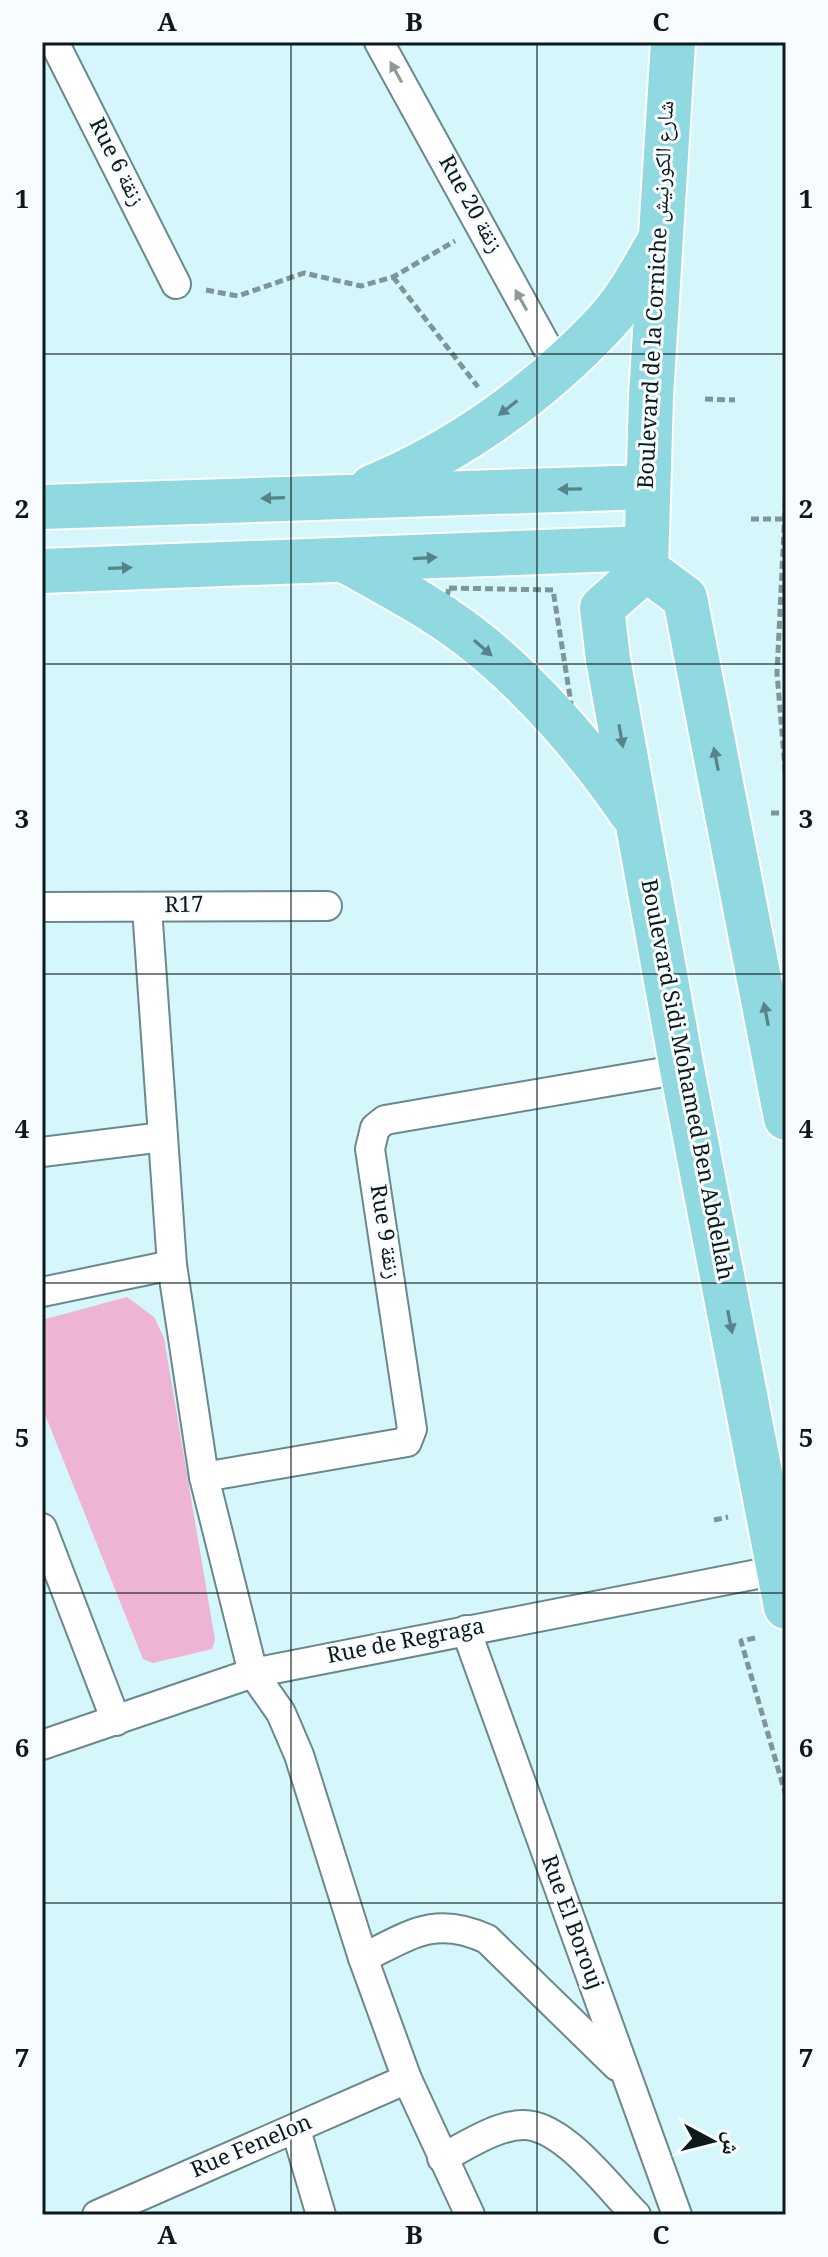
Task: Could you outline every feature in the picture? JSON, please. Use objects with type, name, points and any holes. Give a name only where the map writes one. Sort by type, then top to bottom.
[{"type":"main road","name":"Boulevard de la Corniche شارع الكورنيش","points":[[646,558],[660,241],[673,42]]},
{"type":"main road","points":[[351,495],[423,464],[499,415],[559,369],[609,319],[660,241]]},
{"type":"main road","points":[[42,507],[648,487]]},
{"type":"main road","points":[[42,571],[347,561],[646,558],[685,598],[786,1118]]},
{"type":"main road","name":"Boulevard Sidi Mohamed Ben Abdellah","points":[[646,558],[602,608],[682,1069],[782,1589]]},
{"type":"main road","points":[[347,561],[417,600],[490,654],[600,769],[637,822]]},
{"type":"street","name":"Rue 6 زنقة","points":[[54,42],[176,284]]},
{"type":"street","name":"Rue 20 زنقة","points":[[379,42],[559,369]]},
{"type":"street","name":"R17","points":[[42,907],[327,906]]},
{"type":"street","points":[[147,908],[172,1265],[204,1477],[253,1673],[281,1713],[299,1755],[363,1958],[407,2079],[470,2215]]},
{"type":"street","name":"Rue 9 زنقة","points":[[204,1477],[407,1442],[412,1429],[370,1149],[375,1128],[385,1120],[682,1069]]},
{"type":"street","points":[[42,1152],[163,1137]]},
{"type":"street","points":[[42,1292],[172,1265]]},
{"type":"street","points":[[42,1528],[116,1721]]},
{"type":"street","name":"Rue de Regraga","points":[[42,1745],[253,1673],[466,1630],[782,1589]]},
{"type":"street","name":"Rue El Borouj","points":[[466,1630],[677,2215]]},
{"type":"street","points":[[363,1958],[421,1929],[445,1926],[466,1929],[487,1939],[623,2072]]},
{"type":"street","name":"Rue Fenelon","points":[[97,2215],[407,2079]]},
{"type":"street","points":[[442,2158],[506,2128],[538,2126],[564,2142],[636,2215]]},
{"type":"street","points":[[296,2130],[321,2215]]},
{"type":"path","points":[[176,284],[238,296],[304,273],[361,286],[393,277],[480,226]]},
{"type":"path","points":[[393,277],[499,415]]},
{"type":"path","points":[[705,399],[735,400]]},
{"type":"path","points":[[786,489],[777,673],[786,780]]},
{"type":"path","points":[[751,519],[785,519]]},
{"type":"path","points":[[771,813],[786,813]]},
{"type":"path","points":[[714,1520],[728,1517]]},
{"type":"path","points":[[755,1638],[741,1641],[786,1796]]},
{"type":"shaded area","points":[[127,1297],[154,1317],[164,1338],[215,1640],[212,1649],[153,1663],[143,1659],[42,1407],[42,1320]]}]
